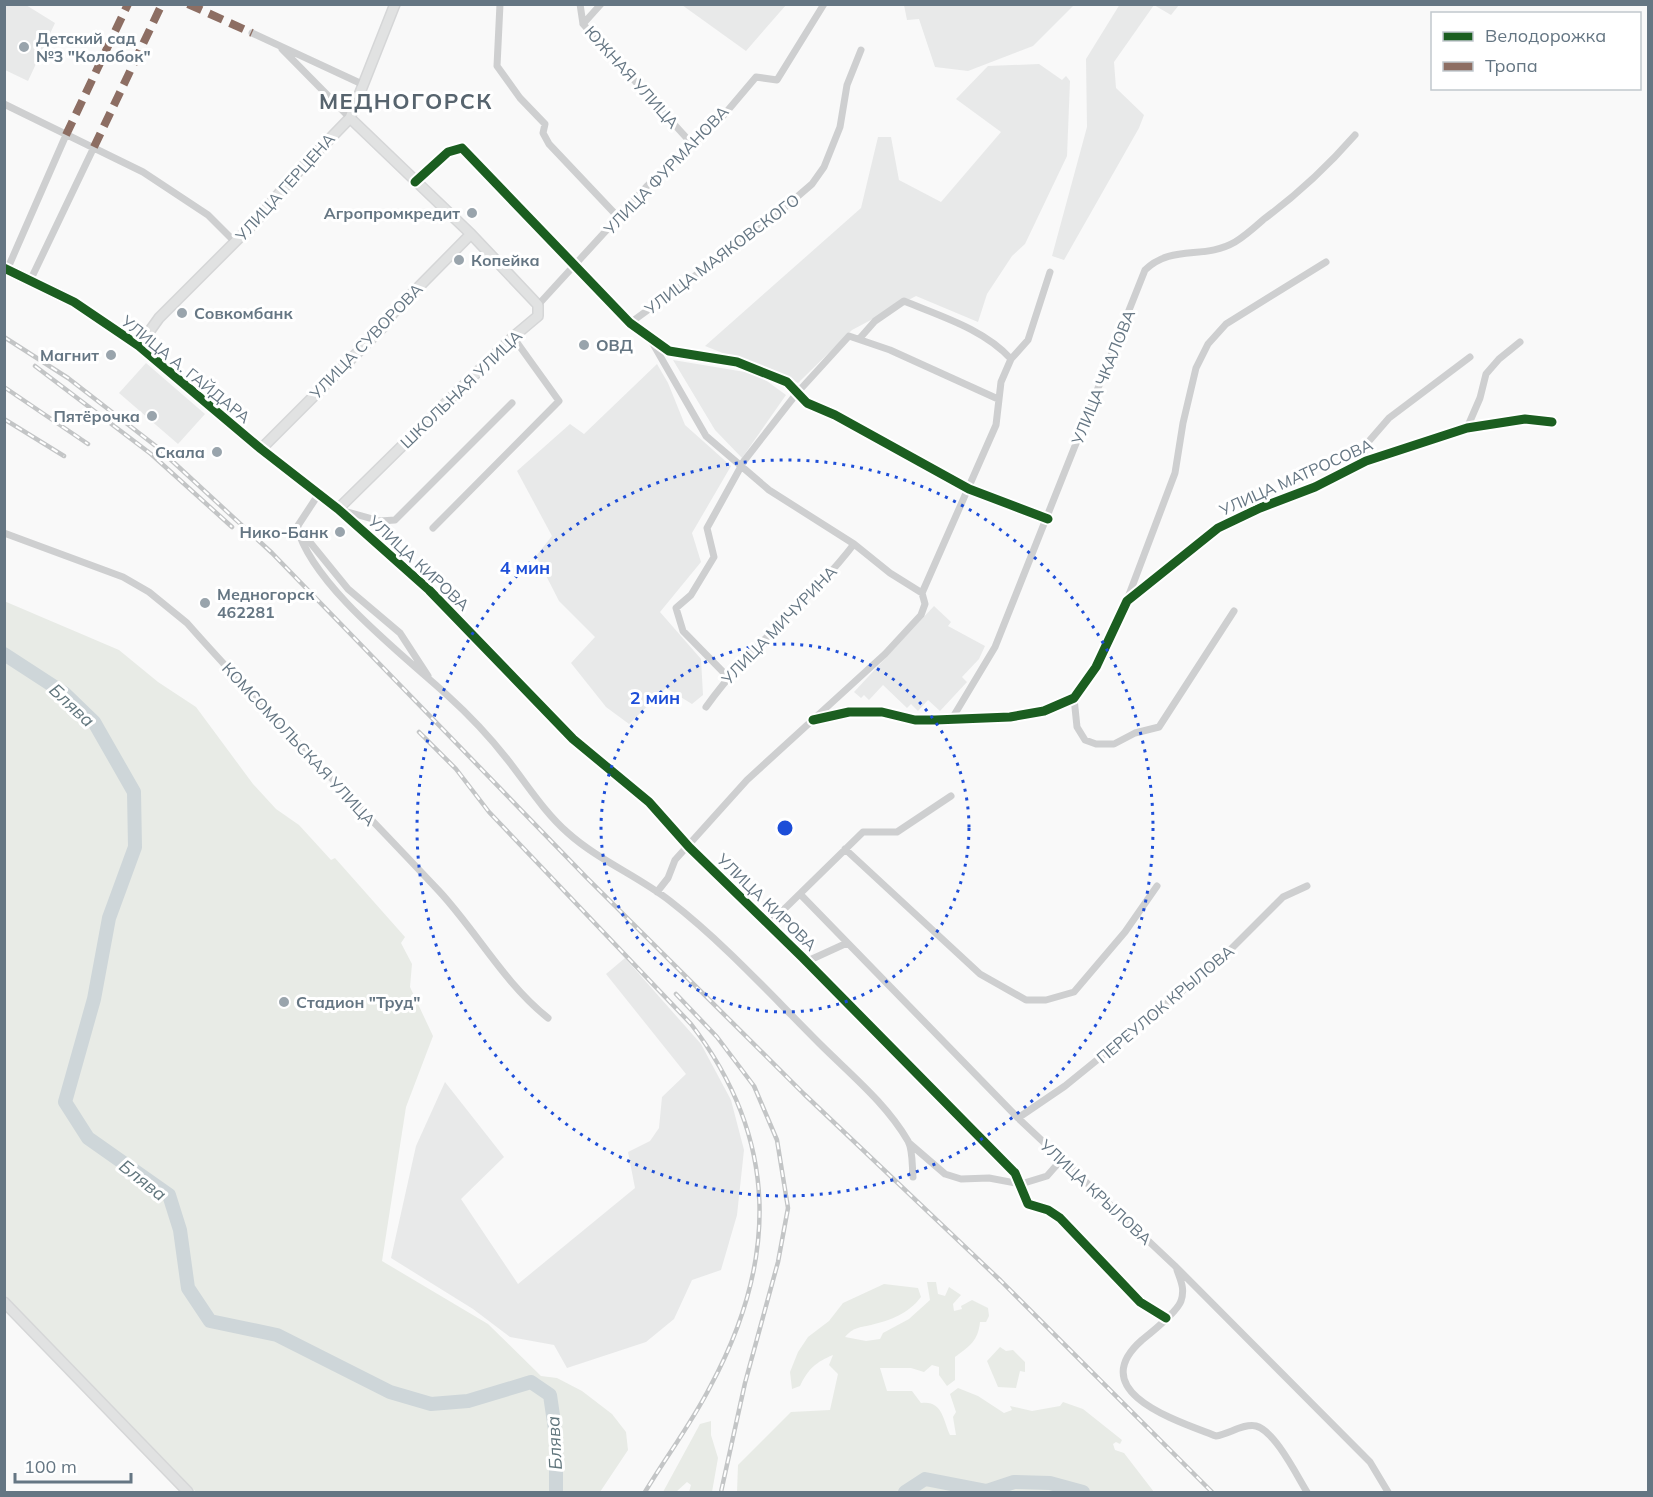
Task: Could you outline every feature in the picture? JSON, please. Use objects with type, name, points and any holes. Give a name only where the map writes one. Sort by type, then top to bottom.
[{"type":"street","name":"УЛИЦА ГЕРЦЕНА","points":[[138,346],[159,318],[235,242],[300,169],[350,118],[395,4]]},
{"type":"street","points":[[500,4],[497,66],[520,98],[545,124],[543,133],[549,144],[619,218]]},
{"type":"street","name":"ЮЖНАЯ УЛИЦА","points":[[580,4],[582,24],[693,145]]},
{"type":"street","points":[[582,24],[601,4]]},
{"type":"street","name":"УЛИЦА ФУРМАНОВА","points":[[575,266],[647,186],[693,145],[756,77],[777,80],[824,4]]},
{"type":"street","points":[[252,33],[362,84]]},
{"type":"street","points":[[278,45],[415,182],[471,234],[538,304]]},
{"type":"street","name":"УЛИЦА МАЯКОВСКОГО","points":[[630,323],[762,227],[812,183],[824,167],[840,128],[847,85],[861,50]]},
{"type":"street","points":[[4,104],[143,172],[208,215],[235,242]]},
{"type":"street","points":[[6,269],[66,135]]},
{"type":"street","name":"УЛИЦА ЧКАЛОВА","points":[[953,717],[995,647],[1048,519],[1145,270],[1157,259],[1179,253],[1209,252],[1234,242],[1324,170],[1355,135]]},
{"type":"street","points":[[30,281],[94,147]]},
{"type":"street","points":[[415,182],[448,152],[462,148],[630,323],[651,340],[669,351],[737,362],[787,382],[807,403],[835,415],[969,489],[1048,519]]},
{"type":"street","name":"УЛИЦА СУВОРОВА","points":[[261,449],[386,324],[393,313],[471,234]]},
{"type":"street","name":"УЛИЦА МАТРОСОВА","points":[[1074,698],[1096,667],[1127,601],[1175,473],[1183,423],[1196,368],[1208,344],[1226,324],[1326,262]]},
{"type":"street","name":"ШКОЛЬНАЯ УЛИЦА","points":[[338,509],[513,337],[538,316],[538,304],[575,266]]},
{"type":"street","name":"УЛИЦА А. ГАЙДАРА","points":[[6,269],[74,302],[138,346],[261,449],[338,509]]},
{"type":"street","points":[[921,593],[996,424],[1001,382],[1011,359],[1028,340],[1050,272]]},
{"type":"street","points":[[860,338],[875,321],[904,301],[963,326],[999,345],[1011,359]]},
{"type":"street","points":[[728,676],[683,631],[676,615],[676,608],[691,595],[714,557],[707,528],[739,465],[798,393],[849,336],[860,338],[998,399]]},
{"type":"street","points":[[433,528],[559,401],[513,337]]},
{"type":"street","points":[[651,340],[706,436],[769,490],[854,544],[890,573],[921,593],[925,604],[921,615],[885,654],[747,780],[675,860],[668,878],[657,892]]},
{"type":"street","points":[[1467,428],[1480,398],[1486,374],[1498,359],[1520,342]]},
{"type":"street","name":"УЛИЦА МАТРОСОВА","points":[[1366,461],[1363,448],[1389,418],[1470,357]]},
{"type":"street","points":[[338,509],[380,521],[395,520],[512,403]]},
{"type":"street","name":"УЛИЦА МАТРОСОВА","points":[[1127,601],[1218,528],[1260,508],[1315,487],[1366,461],[1467,428],[1525,419],[1552,422]]},
{"type":"street","points":[[318,495],[297,526],[301,542],[318,568],[366,623],[412,668],[429,679],[458,705],[568,833],[615,867],[669,899],[725,948],[882,1106],[909,1143],[945,1174],[961,1179],[989,1178],[1021,1184],[1047,1176],[1062,1159]]},
{"type":"street","name":"УЛИЦА КИРОВА","points":[[338,509],[429,590],[573,739],[649,802],[689,847],[998,1156],[1021,1184],[1028,1204],[1048,1210],[1060,1218],[1140,1302],[1166,1318]]},
{"type":"street","points":[[297,526],[348,589],[400,633],[411,646],[429,679]]},
{"type":"street","name":"КОМСОМОЛЬСКАЯ УЛИЦА","points":[[4,533],[123,577],[149,592],[187,623],[278,723],[441,893],[513,984],[532,1005],[548,1018]]},
{"type":"street","name":"УЛИЦА МИЧУРИНА","points":[[706,707],[728,676],[818,586],[854,544]]},
{"type":"street","points":[[813,720],[834,714],[865,712],[882,712],[915,720],[1010,717],[1044,711],[1074,698],[1077,727],[1085,740],[1095,744],[1114,744],[1135,734],[1159,728],[1234,611]]},
{"type":"street","points":[[768,925],[863,832],[897,832],[951,796]]},
{"type":"street","points":[[845,849],[980,974],[1026,1000],[1046,1000],[1074,992],[1125,932],[1157,886]]},
{"type":"street","name":"ПЕРЕУЛОК КРЫЛОВА","points":[[1018,1118],[1065,1086],[1220,961],[1283,897],[1307,886]]},
{"type":"street","name":"УЛИЦА КРЫЛОВА","points":[[800,894],[1018,1118],[1175,1266],[1370,1462],[1388,1492]]},
{"type":"street","points":[[812,959],[847,943]]},
{"type":"street","points":[[909,1143],[913,1177]]},
{"type":"street","points":[[1175,1266],[1184,1287],[1181,1303],[1126,1358],[1123,1377],[1128,1390],[1157,1410],[1216,1436],[1242,1427],[1256,1426],[1268,1433],[1307,1492]]},
{"type":"street","points":[[4,1302],[188,1492]]},
{"type":"shaded area","name":"Детский сад №3 \"Колобок\"","points":[[5,4],[26,5],[55,23],[28,81],[5,70]]},
{"type":"shaded area","points":[[682,4],[786,5],[746,51]]},
{"type":"shaded area","points":[[1120,4],[1179,5],[1171,15],[1154,5],[1114,62],[1116,88],[1144,115],[1139,128],[1064,260],[1052,256],[1087,127],[1086,59]]},
{"type":"shaded area","points":[[904,5],[1074,5],[1033,46],[968,71],[935,67],[919,19],[907,20]]},
{"type":"shaded area","points":[[1039,64],[1062,80],[1066,76],[1070,81],[1067,156],[1025,244],[1012,256],[987,294],[978,322],[916,296],[852,330],[798,383],[705,346],[861,208],[878,137],[891,137],[899,180],[941,202],[1001,132],[956,99],[988,66]]},
{"type":"shaded area","points":[[673,360],[757,374],[786,395],[742,458],[715,430]]},
{"type":"shaded area","points":[[146,363],[205,414],[178,444],[119,393]]},
{"type":"shaded area","points":[[657,364],[668,383],[685,425],[731,466],[692,533],[701,562],[660,612],[701,659],[703,695],[692,704],[666,688],[629,724],[606,707],[571,663],[595,637],[559,601],[536,556],[552,536],[517,471],[570,424],[584,434]]},
{"type":"shaded area","points":[[4,601],[119,650],[158,682],[196,707],[253,784],[276,809],[299,825],[331,860],[335,858],[405,937],[401,943],[412,964],[410,987],[433,1036],[406,1107],[382,1261],[488,1324],[541,1376],[557,1378],[582,1391],[612,1414],[626,1432],[628,1450],[600,1492],[196,1492],[5,1295]]},
{"type":"shaded area","points":[[934,606],[951,622],[948,626],[985,646],[979,659],[962,677],[967,682],[940,711],[928,700],[918,711],[911,704],[907,708],[883,685],[869,700],[864,695],[861,698],[854,692]]},
{"type":"shaded area","points":[[625,958],[701,1044],[731,1100],[744,1150],[737,1215],[721,1270],[692,1280],[674,1319],[646,1342],[567,1368],[554,1345],[510,1337],[473,1309],[391,1258],[416,1146],[445,1082],[504,1157],[461,1199],[518,1284],[635,1188],[628,1152],[650,1141],[659,1128],[662,1097],[686,1074],[606,974]]},
{"type":"shaded area","points":[[927,1282],[936,1282],[938,1294],[945,1296],[949,1287],[961,1295],[953,1304],[954,1311],[962,1309],[961,1306],[972,1300],[988,1308],[989,1316],[986,1322],[980,1322],[972,1343],[955,1357],[955,1380],[947,1386],[939,1375],[939,1367],[932,1365],[924,1372],[911,1368],[880,1368],[887,1391],[912,1391],[921,1403],[933,1404],[941,1412],[950,1435],[956,1435],[953,1417],[956,1412],[950,1394],[958,1388],[978,1396],[1004,1413],[1012,1410],[1010,1406],[1032,1411],[1060,1406],[1063,1402],[1083,1409],[1122,1440],[1120,1444],[1116,1442],[1113,1444],[1115,1450],[1124,1453],[1154,1492],[737,1492],[738,1465],[791,1412],[830,1410],[838,1374],[829,1365],[833,1355],[813,1367],[800,1386],[792,1389],[790,1372],[798,1352],[808,1337],[829,1321],[843,1303],[884,1284],[918,1288],[921,1297],[905,1312],[885,1321],[856,1328],[845,1337],[866,1341],[880,1339],[883,1333],[909,1319],[930,1300]]},
{"type":"shaded area","points":[[1000,1347],[1006,1351],[1013,1350],[1025,1362],[1025,1372],[1020,1371],[1016,1388],[998,1387],[987,1361]]},
{"type":"shaded area","points":[[711,1421],[711,1435],[718,1458],[712,1492],[689,1492],[691,1485],[687,1482],[676,1492],[663,1492],[700,1424]]},
{"type":"waterway","name":"Блява","points":[[4,654],[64,693],[94,722],[134,792],[135,847],[109,918],[94,999],[65,1102],[88,1138],[169,1195],[180,1230],[188,1288],[210,1321],[277,1335],[390,1392],[431,1404],[468,1401],[531,1382],[550,1395],[556,1436],[556,1492]]},
{"type":"waterway","name":"Блява","points":[[905,1492],[925,1479],[987,1491],[1014,1482],[1050,1483],[1083,1492]]},
{"type":"railway","points":[[4,337],[68,378],[157,447],[272,553],[586,877],[804,1094],[1001,1281],[1212,1492]]},
{"type":"railway","points":[[35,366],[151,454],[232,527]]},
{"type":"railway","points":[[4,387],[88,444]]},
{"type":"railway","points":[[4,419],[64,456]]},
{"type":"railway","points":[[419,732],[456,769],[489,812],[691,1024],[720,1068],[741,1112],[754,1157],[759,1202],[757,1247],[748,1293],[732,1340],[710,1387],[645,1492]]},
{"type":"railway","points":[[676,994],[717,1037],[754,1086],[777,1140],[788,1208],[778,1262],[745,1383],[721,1492]]},
{"type":"marked path","points":[[66,135],[128,4]]},
{"type":"marked path","points":[[94,147],[162,4]]},
{"type":"marked path","points":[[188,4],[252,33]]},
{"type":"cycle path","points":[[415,182],[448,152],[462,148],[630,323],[669,351],[737,362],[787,382],[807,403],[835,415],[969,489],[1048,519]]},
{"type":"cycle path","points":[[4,268],[74,302],[139,346],[261,449],[338,509],[429,590],[573,739],[649,802],[689,847],[802,957],[1015,1173],[1028,1204],[1048,1210],[1060,1218],[1140,1302],[1166,1318]]},
{"type":"cycle path","points":[[813,720],[849,712],[882,712],[915,720],[935,720],[1010,717],[1044,711],[1074,698],[1096,667],[1127,601],[1218,528],[1260,508],[1315,487],[1366,461],[1467,428],[1525,419],[1552,422]]},
{"type":"place","name":"Детский сад №3 \"Колобок\"","points":[[24,47]]},
{"type":"place","name":"Агропромкредит","points":[[472,213]]},
{"type":"place","name":"Копейка","points":[[459,260]]},
{"type":"place","name":"Совкомбанк","points":[[182,313]]},
{"type":"place","name":"ОВД","points":[[584,345]]},
{"type":"place","name":"Магнит","points":[[111,355]]},
{"type":"place","name":"Пятёрочка","points":[[152,416]]},
{"type":"place","name":"Скала","points":[[217,452]]},
{"type":"place","name":"Нико-Банк","points":[[340,532]]},
{"type":"place","name":"Медногорск 462281","points":[[205,603]]},
{"type":"place","name":"Стадион \"Труд\"","points":[[284,1002]]},
{"type":"district","name":"МЕДНОГОРСК","points":[[406,101]]}]
